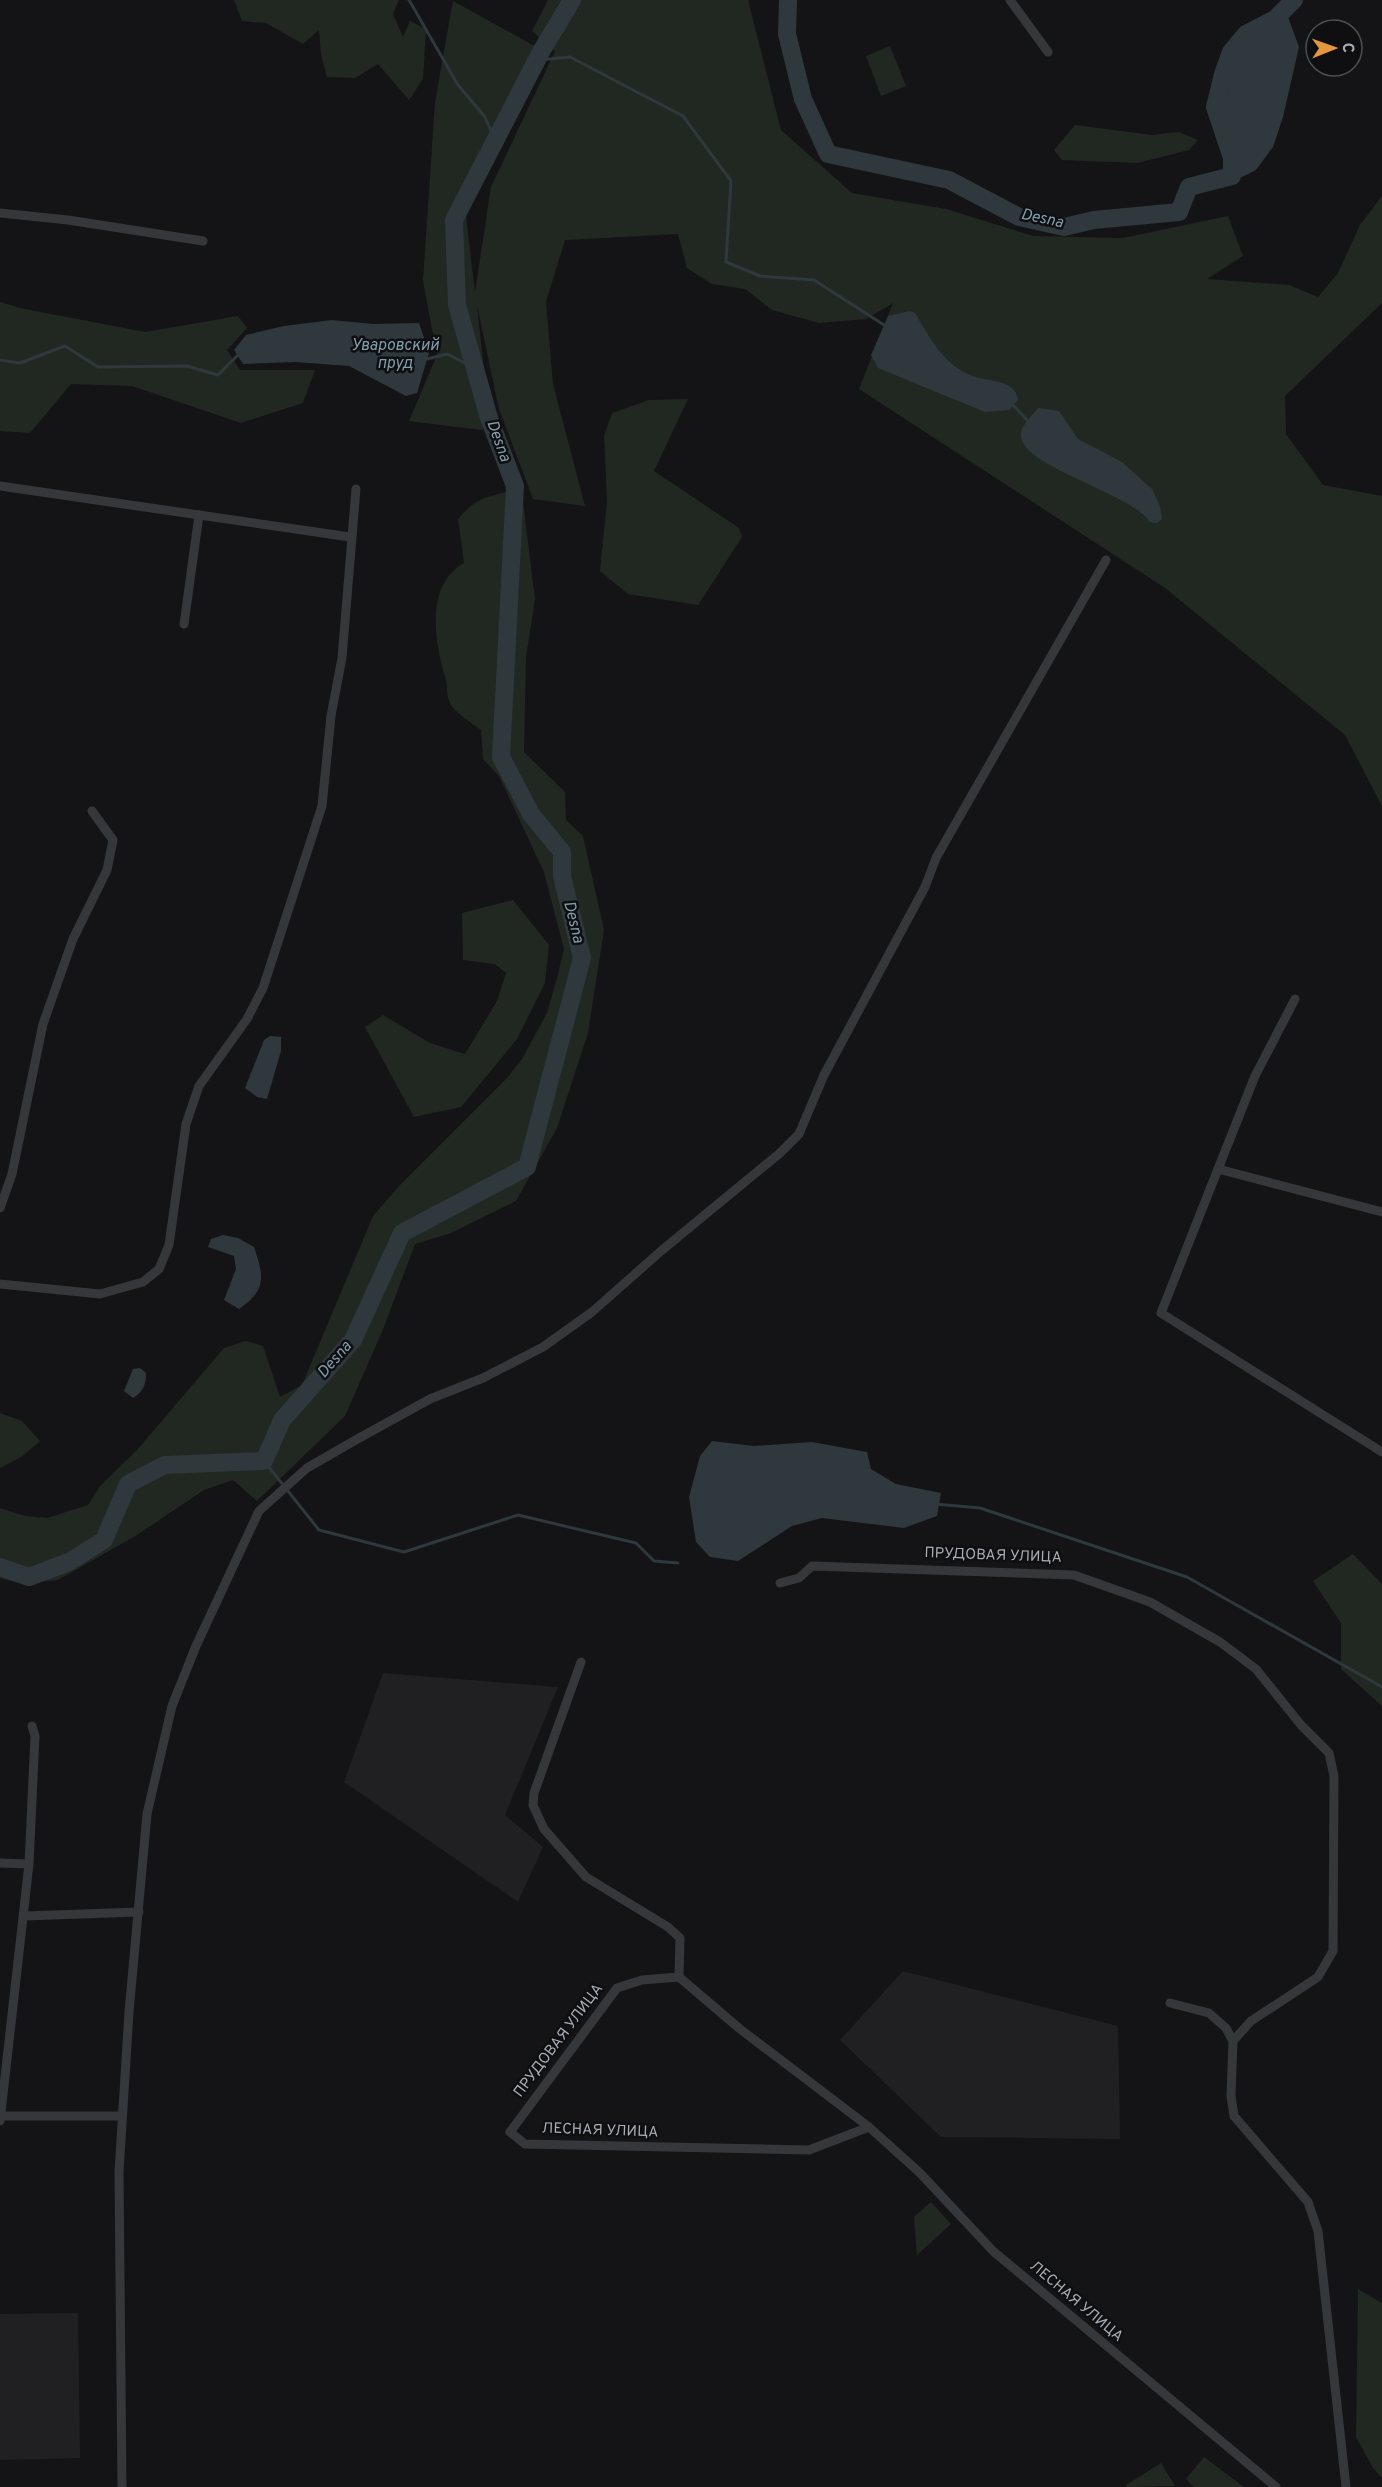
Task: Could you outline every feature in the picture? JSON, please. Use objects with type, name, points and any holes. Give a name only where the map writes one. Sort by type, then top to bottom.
[{"type":"street","points":[[1010,0],[1048,52]]},
{"type":"street","points":[[0,213],[68,220],[203,241]]},
{"type":"street","points":[[0,486],[350,537]]},
{"type":"street","points":[[0,1284],[100,1294],[143,1282],[159,1269],[169,1245],[186,1124],[199,1086],[247,1019],[263,988],[322,806],[331,716],[342,658],[350,537],[356,489]]},
{"type":"street","points":[[184,624],[199,515]]},
{"type":"street","points":[[122,2487],[119,2172],[129,2012],[147,1814],[172,1706],[196,1646],[259,1512],[307,1468],[430,1399],[483,1378],[543,1347],[592,1312],[661,1251],[780,1154],[799,1134],[824,1075],[925,887],[936,858],[1107,560]]},
{"type":"street","points":[[0,1208],[12,1174],[43,1024],[73,939],[107,870],[113,840],[92,811]]},
{"type":"street","points":[[1295,999],[1255,1076],[1161,1313],[1382,1452]]},
{"type":"street","points":[[1218,1169],[1382,1212]]},
{"type":"street","name":"ПРУДОВАЯ УЛИЦА","points":[[780,1583],[799,1578],[812,1566],[1074,1575],[1150,1602],[1220,1642],[1256,1669],[1301,1725],[1329,1754],[1334,1776],[1333,1951],[1318,1977],[1251,2021],[1233,2041]]},
{"type":"street","points":[[581,1662],[534,1793],[533,1805],[544,1829],[586,1877],[668,1927],[680,1938],[679,1977]]},
{"type":"street","points":[[0,2121],[5,2050],[29,1864],[35,1736],[32,1726]]},
{"type":"street","points":[[0,1863],[29,1864]]},
{"type":"street","points":[[24,1916],[139,1912]]},
{"type":"street","name":"ПРУДОВАЯ УЛИЦА","points":[[510,2132],[617,1988],[642,1980],[679,1977]]},
{"type":"street","name":"ЛЕСНАЯ УЛИЦА","points":[[679,1977],[740,2029],[869,2127],[920,2173],[993,2251],[1276,2487]]},
{"type":"street","points":[[1170,2003],[1209,2013],[1226,2028],[1233,2041],[1231,2096],[1234,2116],[1308,2202],[1318,2230],[1346,2487]]},
{"type":"street","points":[[0,2116],[122,2116]]},
{"type":"street","name":"ЛЕСНАЯ УЛИЦА","points":[[510,2132],[525,2144],[809,2150],[869,2127]]},
{"type":"shaded area","points":[[234,0],[399,0],[393,14],[403,37],[410,21],[426,29],[423,79],[409,100],[378,64],[355,78],[327,77],[321,55],[319,30],[303,44],[266,23],[242,21]]},
{"type":"shaded area","points":[[548,0],[748,0],[781,130],[852,193],[946,209],[1033,236],[1123,238],[1228,216],[1243,256],[1207,279],[1289,285],[1318,297],[1338,273],[1360,225],[1382,196],[1382,303],[1285,396],[1286,434],[1323,485],[1382,496],[1382,806],[1345,735],[1165,588],[859,389],[893,303],[866,319],[819,323],[772,310],[745,289],[712,284],[687,268],[678,234],[565,240],[546,302],[553,384],[585,506],[533,499],[499,409],[477,305],[489,418],[482,430],[409,421],[437,355],[423,281],[435,102],[453,1],[542,50],[466,216],[475,292],[491,187],[555,51],[532,31]]},
{"type":"shaded area","points":[[890,46],[906,86],[881,96],[866,56]]},
{"type":"shaded area","points":[[1075,125],[1152,135],[1179,132],[1198,140],[1189,150],[1137,163],[1062,160],[1054,150]]},
{"type":"shaded area","points":[[0,302],[20,308],[145,332],[238,316],[247,328],[227,350],[240,370],[315,370],[303,403],[241,423],[132,386],[71,384],[30,433],[0,431]]},
{"type":"shaded area","points":[[688,399],[654,471],[739,528],[742,537],[698,605],[628,594],[600,571],[607,501],[604,436],[612,413],[649,400]]},
{"type":"shaded area","points":[[510,491],[523,502],[535,599],[526,657],[524,752],[565,792],[566,820],[583,836],[604,930],[588,1033],[557,1128],[516,1201],[451,1233],[415,1244],[382,1332],[345,1416],[257,1501],[233,1480],[204,1490],[137,1535],[58,1580],[22,1584],[0,1578],[0,1508],[25,1516],[47,1518],[88,1505],[100,1486],[137,1450],[224,1348],[246,1341],[263,1346],[280,1397],[302,1385],[373,1216],[400,1185],[506,1079],[522,1059],[547,1013],[564,949],[544,872],[499,776],[483,759],[481,730],[450,703],[436,633],[438,600],[443,586],[451,573],[464,563],[458,519],[481,500]]},
{"type":"shaded area","points":[[513,900],[549,945],[545,983],[517,1039],[461,1107],[414,1117],[365,1027],[383,1015],[430,1043],[465,1054],[497,1001],[506,973],[495,964],[463,960],[462,913]]},
{"type":"shaded area","points":[[0,1413],[22,1421],[40,1441],[21,1457],[0,1468]]},
{"type":"shaded area","points":[[1353,1554],[1382,1584],[1382,1706],[1341,1669],[1341,1623],[1313,1581]]},
{"type":"shaded area","points":[[383,1673],[558,1687],[505,1815],[543,1847],[518,1902],[344,1782]]},
{"type":"shaded area","points":[[903,1971],[1118,2026],[1120,2139],[941,2137],[840,2040]]},
{"type":"shaded area","points":[[931,2202],[951,2224],[917,2255],[914,2217]]},
{"type":"shaded area","points":[[1358,2289],[1382,2303],[1382,2478],[1373,2468],[1356,2437]]},
{"type":"shaded area","points":[[78,2313],[80,2458],[0,2460],[0,2314]]},
{"type":"shaded area","points":[[1204,2457],[1244,2487],[1194,2487],[1186,2479]]},
{"type":"shaded area","points":[[1161,2463],[1175,2486],[1127,2487],[1126,2485]]},
{"type":"water","points":[[1285,9],[1299,47],[1283,117],[1273,147],[1256,170],[1240,178],[1232,176],[1215,107],[1223,74],[1231,52],[1246,34]]},
{"type":"water","points":[[910,311],[915,313],[939,350],[954,365],[973,376],[1001,382],[1012,388],[1018,400],[1009,410],[985,412],[878,368],[871,355],[888,316]]},
{"type":"water","name":"Уваровский пруд","points":[[332,320],[373,324],[419,323],[429,353],[417,393],[406,396],[349,366],[296,362],[243,364],[234,350],[246,335],[284,326]]},
{"type":"water","points":[[1038,408],[1059,411],[1078,439],[1122,462],[1152,489],[1160,506],[1162,519],[1157,523],[1150,522],[1139,511],[1121,500],[1037,457],[1025,446],[1021,434],[1025,424]]},
{"type":"water","points":[[270,1036],[281,1037],[281,1051],[267,1099],[257,1097],[245,1088],[264,1040]]},
{"type":"water","points":[[223,1235],[238,1238],[254,1247],[260,1266],[259,1289],[239,1309],[224,1300],[236,1269],[234,1256],[208,1247],[211,1239]]},
{"type":"water","points":[[140,1368],[146,1373],[145,1381],[142,1391],[133,1398],[124,1391],[133,1369]]},
{"type":"water","points":[[712,1441],[754,1446],[812,1442],[867,1452],[871,1469],[896,1484],[941,1493],[937,1516],[904,1528],[822,1518],[792,1526],[738,1561],[710,1557],[696,1542],[689,1497],[700,1456]]},
{"type":"waterway","points":[[409,0],[458,85],[485,117],[495,141]]},
{"type":"waterway","name":"Desna","points":[[0,1567],[29,1577],[69,1562],[104,1540],[128,1484],[165,1465],[264,1461],[282,1420],[353,1340],[402,1233],[527,1167],[582,958],[562,876],[562,852],[531,814],[501,757],[515,486],[489,418],[457,305],[454,220],[542,50],[572,0]]},
{"type":"waterway","name":"Desna","points":[[788,0],[787,34],[803,99],[828,154],[949,180],[1019,217],[1064,227],[1094,220],[1179,212],[1189,187],[1232,176],[1232,158],[1215,107],[1223,74],[1231,52],[1246,34],[1275,19],[1294,0]]},
{"type":"waterway","points":[[539,60],[570,57],[683,116],[731,181],[726,262],[760,276],[814,280],[884,325]]},
{"type":"waterway","points":[[0,360],[20,363],[65,346],[98,367],[187,366],[218,375],[238,355]]},
{"type":"waterway","points":[[427,359],[447,354],[475,368]]},
{"type":"waterway","points":[[1013,405],[1028,421]]},
{"type":"waterway","points":[[264,1461],[319,1530],[404,1552],[518,1515],[636,1543],[654,1561],[678,1563]]},
{"type":"waterway","points":[[935,1504],[980,1508],[1187,1577],[1382,1687]]}]
